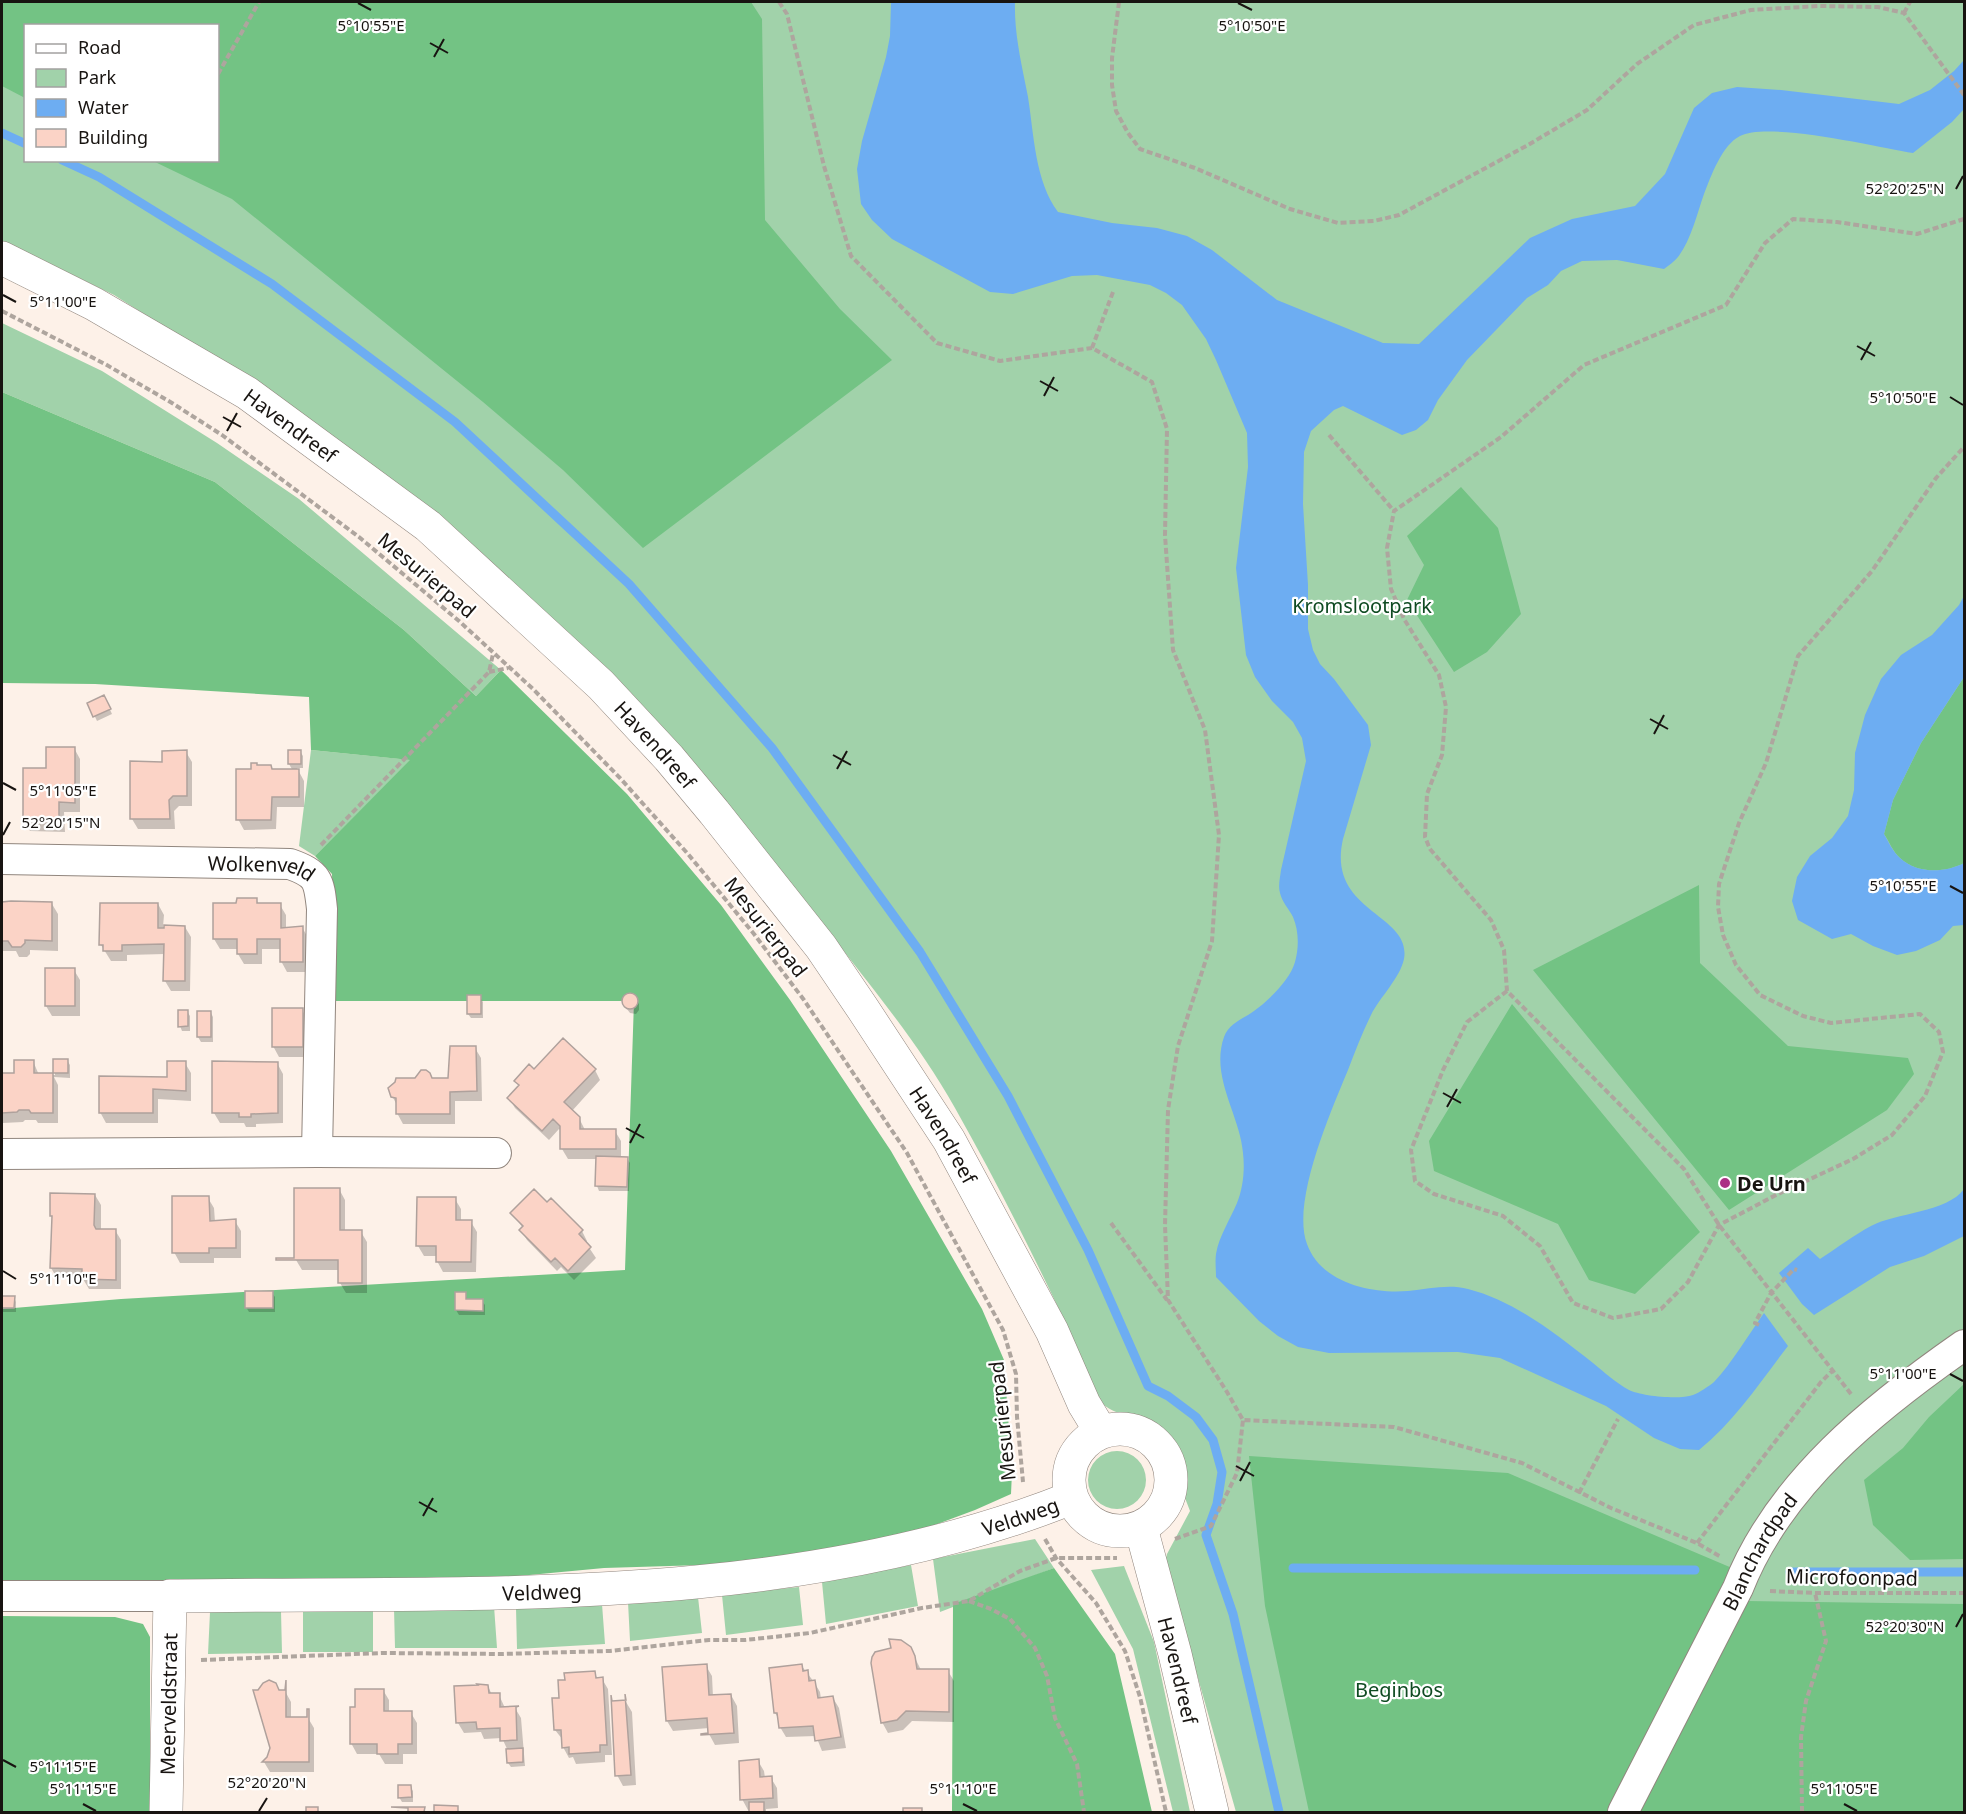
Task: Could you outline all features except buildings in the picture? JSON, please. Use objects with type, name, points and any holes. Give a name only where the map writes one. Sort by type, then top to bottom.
[{"type":"street","name":"Havendreef","points":[[2,258],[94,304],[247,393],[428,526],[601,685],[669,758],[714,812],[821,947],[863,1009],[949,1140],[1047,1322],[1084,1404],[1101,1432]]},
{"type":"street","name":"Wolkenveld","points":[[2,859],[290,864],[308,870],[320,886],[322,909],[317,1152]]},
{"type":"street","points":[[2,1154],[496,1153]]},
{"type":"street","name":"Blanchardpad","points":[[1623,1812],[1742,1579],[1783,1510],[1824,1459],[1903,1390],[1965,1345]]},
{"type":"street","points":[[1118,1429],[1136,1431],[1151,1440],[1164,1453],[1170,1469],[1171,1487],[1166,1504],[1155,1518],[1141,1528],[1124,1532],[1107,1531],[1100,1528],[1079,1512],[1071,1498],[1068,1482],[1070,1466],[1077,1452],[1087,1440],[1101,1432],[1118,1429]]},
{"type":"street","name":"Veldweg","points":[[2,1596],[504,1592],[656,1585],[798,1570],[871,1556],[963,1534],[1071,1498]]},
{"type":"street","name":"Havendreef","points":[[1141,1528],[1212,1812]]},
{"type":"street","name":"Meerveldstraat","points":[[166,1812],[170,1596]]},
{"type":"path","points":[[219,72],[259,2]]},
{"type":"path","points":[[779,2],[787,14],[824,166],[851,256],[937,343],[1000,361],[1092,348],[1152,382],[1167,429],[1165,535],[1173,650],[1205,730],[1219,835],[1212,941],[1178,1046],[1168,1110],[1164,1225],[1168,1300]]},
{"type":"path","points":[[1119,2],[1112,58],[1112,85],[1116,111],[1128,134],[1140,149],[1195,168],[1290,209],[1338,223],[1374,221],[1399,215],[1528,146],[1587,110],[1636,64],[1694,25],[1751,10],[1819,6],[1878,7],[1904,13],[1965,95]]},
{"type":"path","points":[[1904,13],[1910,2]]},
{"type":"path","points":[[1871,1417],[1719,1225],[1684,1169],[1507,991],[1504,950],[1491,920],[1430,849],[1425,837],[1427,794],[1442,755],[1446,706],[1439,675],[1404,619],[1391,589],[1387,548],[1394,511],[1501,437],[1584,365],[1726,305],[1765,243],[1794,219],[1836,222],[1917,234],[1965,219]]},
{"type":"path","points":[[1092,348],[1113,292]]},
{"type":"path","name":"Mesurierpad","points":[[2,311],[105,364],[222,435],[359,537],[426,592],[509,668],[620,778],[688,854],[747,926],[804,1000],[907,1153],[1003,1330],[1016,1374],[1017,1417],[1024,1487],[1032,1512],[1056,1558],[1096,1603],[1125,1651],[1140,1697],[1166,1812]]},
{"type":"path","points":[[1329,435],[1394,511]]},
{"type":"path","points":[[1507,991],[1467,1022],[1443,1070],[1412,1150],[1415,1181],[1434,1194],[1503,1216],[1540,1246],[1573,1302],[1613,1318],[1661,1310],[1688,1281],[1719,1225],[1853,1159],[1892,1135],[1925,1096],[1942,1052],[1940,1032],[1920,1014],[1831,1023],[1803,1016],[1760,995],[1736,965],[1722,935],[1718,906],[1719,884],[1739,824],[1766,763],[1798,656],[1872,571],[1936,478],[1965,447]]},
{"type":"path","points":[[304,869],[313,853],[489,672],[493,653]]},
{"type":"path","points":[[489,672],[509,668]]},
{"type":"path","points":[[1111,1223],[1168,1300],[1243,1419],[1237,1473],[1211,1526],[1206,1528]]},
{"type":"path","points":[[1759,1325],[1755,1323],[1771,1293],[1794,1269],[1797,1270]]},
{"type":"path","points":[[1697,1542],[1832,1370]]},
{"type":"path","points":[[1243,1419],[1394,1426],[1522,1463],[1611,1508],[1697,1542],[1742,1579]]},
{"type":"path","points":[[1579,1492],[1618,1419]]},
{"type":"path","points":[[200,1660],[382,1653],[502,1654],[610,1651],[709,1640],[745,1640],[810,1633],[922,1608],[969,1601],[1020,1571],[1056,1558]]},
{"type":"path","name":"Microfoonpad","points":[[1742,1579],[1815,1593],[1965,1593]]},
{"type":"path","points":[[1802,1812],[1801,1737],[1806,1701],[1826,1641],[1815,1593]]},
{"type":"path","points":[[969,1601],[992,1609],[1010,1619],[1035,1648],[1047,1676],[1055,1718],[1077,1764],[1084,1812]]},
{"type":"green space","name":"Kromslootpark","points":[[2,2],[1964,2],[1964,1812],[1236,1812],[1165,1562],[1190,1511],[1157,1425],[1116,1412],[1099,1399],[1027,1243],[984,1162],[944,1089],[893,1015],[720,795],[297,411],[114,295],[2,241]]},
{"type":"green space","points":[[2,2],[751,2],[762,19],[765,220],[840,309],[892,360],[643,548],[563,470],[483,402],[232,199],[155,162],[219,162],[219,24],[24,24],[24,97],[2,86]]},
{"type":"green space","points":[[2,323],[102,371],[217,443],[299,499],[501,670],[476,696],[404,630],[215,482],[2,392]]},
{"type":"green space","points":[[2,392],[215,482],[404,630],[476,696],[501,670],[627,794],[721,905],[790,1000],[891,1151],[982,1309],[1004,1360],[1012,1472],[1011,1494],[932,1526],[855,1544],[735,1564],[604,1568],[507,1577],[2,1584],[2,1309],[121,1299],[625,1270],[634,1001],[335,1001],[332,874],[315,856],[410,760],[311,750],[309,697],[95,684],[2,683]]},
{"type":"green space","points":[[1461,487],[1498,528],[1521,614],[1487,652],[1454,672],[1407,600],[1424,565],[1407,536]]},
{"type":"green space","points":[[1964,677],[1964,863],[1948,869],[1923,869],[1900,858],[1884,834],[1893,800],[1921,743]]},
{"type":"green space","points":[[311,750],[411,760],[315,856],[299,846]]},
{"type":"green space","points":[[1699,885],[1700,963],[1788,1046],[1908,1058],[1914,1074],[1887,1110],[1729,1210],[1533,970]]},
{"type":"green space","points":[[1512,1004],[1700,1232],[1635,1294],[1589,1280],[1558,1224],[1434,1171],[1429,1141]]},
{"type":"green space","points":[[1964,1384],[1964,1559],[1910,1560],[1873,1525],[1864,1480],[1903,1448],[1929,1417]]},
{"type":"green space","points":[[1111,1451],[1123,1451],[1138,1459],[1146,1474],[1146,1486],[1138,1501],[1123,1509],[1111,1509],[1096,1501],[1088,1486],[1088,1474],[1096,1459]]},
{"type":"green space","name":"Beginbos","points":[[1249,1456],[1508,1473],[1732,1568],[1608,1812],[1309,1812],[1265,1606]]},
{"type":"green space","points":[[1035,1539],[1054,1568],[940,1612],[933,1559]]},
{"type":"green space","points":[[911,1565],[918,1606],[826,1624],[822,1582]]},
{"type":"green space","points":[[1124,1566],[1154,1642],[1190,1812],[1173,1812],[1133,1649],[1091,1570]]},
{"type":"green space","points":[[1054,1568],[1115,1654],[1152,1812],[952,1812],[953,1604]]},
{"type":"green space","points":[[799,1587],[803,1625],[726,1635],[722,1595]]},
{"type":"green space","points":[[698,1597],[702,1633],[630,1641],[628,1602]]},
{"type":"green space","points":[[1746,1601],[1964,1604],[1964,1812],[1634,1812]]},
{"type":"green space","points":[[602,1604],[605,1644],[517,1649],[516,1608]]},
{"type":"green space","points":[[494,1606],[497,1648],[395,1648],[394,1608]]},
{"type":"green space","points":[[303,1610],[373,1610],[373,1652],[303,1652]]},
{"type":"green space","points":[[281,1611],[282,1653],[208,1654],[210,1612]]},
{"type":"green space","points":[[2,1616],[115,1617],[143,1624],[150,1637],[150,1812],[2,1812]]},
{"type":"water","points":[[891,2],[1015,2],[1017,38],[1040,172],[1050,200],[1058,212],[1112,223],[1157,228],[1187,236],[1212,250],[1277,300],[1383,343],[1419,344],[1530,238],[1572,219],[1635,206],[1665,174],[1694,108],[1712,93],[1737,87],[1899,104],[1930,90],[1964,60],[1964,109],[1952,122],[1913,153],[1798,133],[1754,132],[1740,136],[1728,146],[1718,162],[1683,250],[1664,269],[1617,260],[1582,261],[1561,271],[1548,285],[1527,298],[1467,360],[1438,400],[1428,420],[1416,430],[1402,435],[1343,406],[1334,410],[1311,431],[1304,452],[1303,504],[1308,629],[1313,650],[1320,664],[1368,725],[1371,745],[1343,839],[1341,864],[1346,882],[1357,897],[1395,931],[1403,944],[1404,959],[1368,1022],[1323,1132],[1308,1181],[1304,1205],[1303,1226],[1307,1244],[1323,1268],[1335,1277],[1363,1288],[1408,1291],[1446,1287],[1468,1289],[1485,1294],[1518,1310],[1550,1330],[1624,1387],[1651,1396],[1687,1396],[1695,1394],[1714,1382],[1764,1313],[1788,1346],[1736,1414],[1699,1450],[1680,1449],[1654,1438],[1606,1406],[1500,1358],[1458,1352],[1329,1353],[1298,1347],[1278,1336],[1259,1321],[1216,1277],[1217,1247],[1239,1197],[1244,1166],[1241,1139],[1223,1081],[1221,1052],[1224,1037],[1229,1028],[1254,1011],[1284,983],[1295,962],[1298,945],[1296,928],[1293,917],[1281,896],[1279,885],[1306,761],[1302,738],[1293,722],[1272,701],[1255,677],[1246,655],[1236,568],[1248,467],[1247,433],[1206,339],[1182,305],[1166,293],[1150,285],[1097,275],[1072,276],[1013,294],[990,292],[892,239],[872,220],[861,204],[857,169],[862,141],[886,57],[890,36]]},
{"type":"water","points":[[1964,596],[1964,677],[1921,743],[1893,800],[1884,834],[1897,856],[1914,867],[1940,870],[1964,863],[1964,925],[1953,926],[1940,940],[1916,951],[1897,955],[1851,934],[1832,939],[1798,920],[1792,901],[1797,877],[1810,856],[1832,838],[1848,816],[1854,790],[1855,753],[1865,715],[1881,679],[1901,655],[1932,635],[1959,605]]},
{"type":"water","points":[[1964,1189],[1964,1236],[1924,1256],[1890,1267],[1814,1315],[1802,1304],[1779,1273],[1808,1248],[1820,1259],[1871,1226],[1946,1203]]},
{"type":"waterway","points":[[2,133],[24,143]]},
{"type":"waterway","points":[[66,162],[99,177],[272,284],[455,422],[629,584],[772,748],[920,952],[1008,1096],[1088,1250],[1148,1386],[1168,1396],[1196,1417],[1213,1440],[1222,1472],[1217,1504],[1206,1535],[1233,1614],[1279,1812]]},
{"type":"waterway","points":[[1293,1568],[1695,1570]]},
{"type":"waterway","points":[[1790,1572],[1964,1572]]},
{"type":"place","name":"De Urn","points":[[1725,1183]]}]
